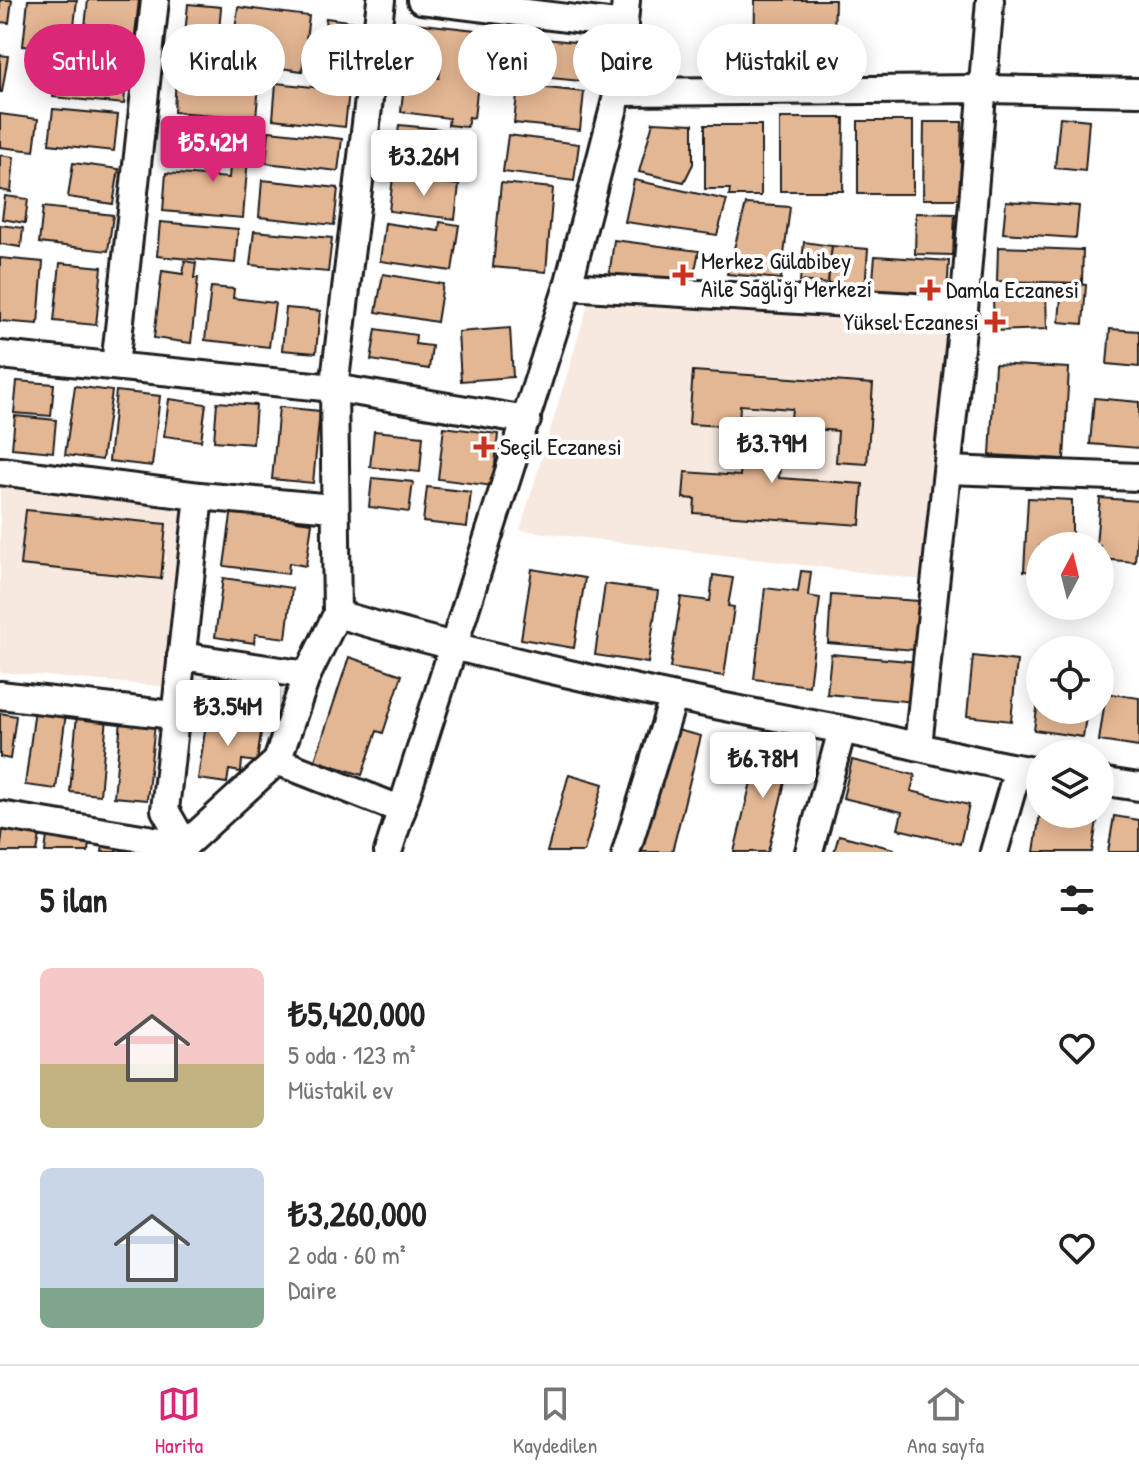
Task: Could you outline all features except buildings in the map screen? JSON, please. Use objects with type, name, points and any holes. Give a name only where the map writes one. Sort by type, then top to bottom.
[{"type":"street","points":[[115,366],[155,0]]},
{"type":"street","points":[[184,848],[277,761],[307,675],[337,614],[333,508],[334,388],[381,0]]},
{"type":"street","points":[[421,0],[625,13]]},
{"type":"street","points":[[918,746],[964,310],[990,0]]},
{"type":"street","points":[[681,91],[983,89],[1139,92]]},
{"type":"street","points":[[388,852],[568,286],[617,96]]},
{"type":"street","points":[[568,286],[964,310]]},
{"type":"street","points":[[0,355],[334,388],[527,420]]},
{"type":"street","points":[[948,470],[1139,477]]},
{"type":"street","points":[[0,471],[199,496],[333,508]]},
{"type":"street","points":[[184,848],[165,810],[199,496]]},
{"type":"street","points":[[337,614],[455,649],[673,699],[842,730],[1026,769]]},
{"type":"street","points":[[181,656],[307,675]]},
{"type":"street","points":[[0,695],[173,715]]},
{"type":"street","points":[[626,852],[673,699]]},
{"type":"street","points":[[809,852],[842,730]]},
{"type":"street","points":[[277,761],[402,810]]},
{"type":"street","points":[[994,852],[1026,777]]},
{"type":"street","points":[[1114,783],[1139,787]]},
{"type":"street","points":[[0,815],[184,848]]},
{"type":"shaded area","points":[[590,298],[954,320],[924,580],[520,530]]},
{"type":"shaded area","points":[[0,483],[192,504],[170,687],[0,672]]},
{"type":"place","name":"Merkez Gülabibey Aile Sağlığı Merkezi","points":[[683,275]]},
{"type":"place","name":"Damla Eczanesi","points":[[930,290]]},
{"type":"place","name":"Yüksel Eczanesi","points":[[995,322]]},
{"type":"place","name":"Seçil Eczanesi","points":[[484,447]]}]
